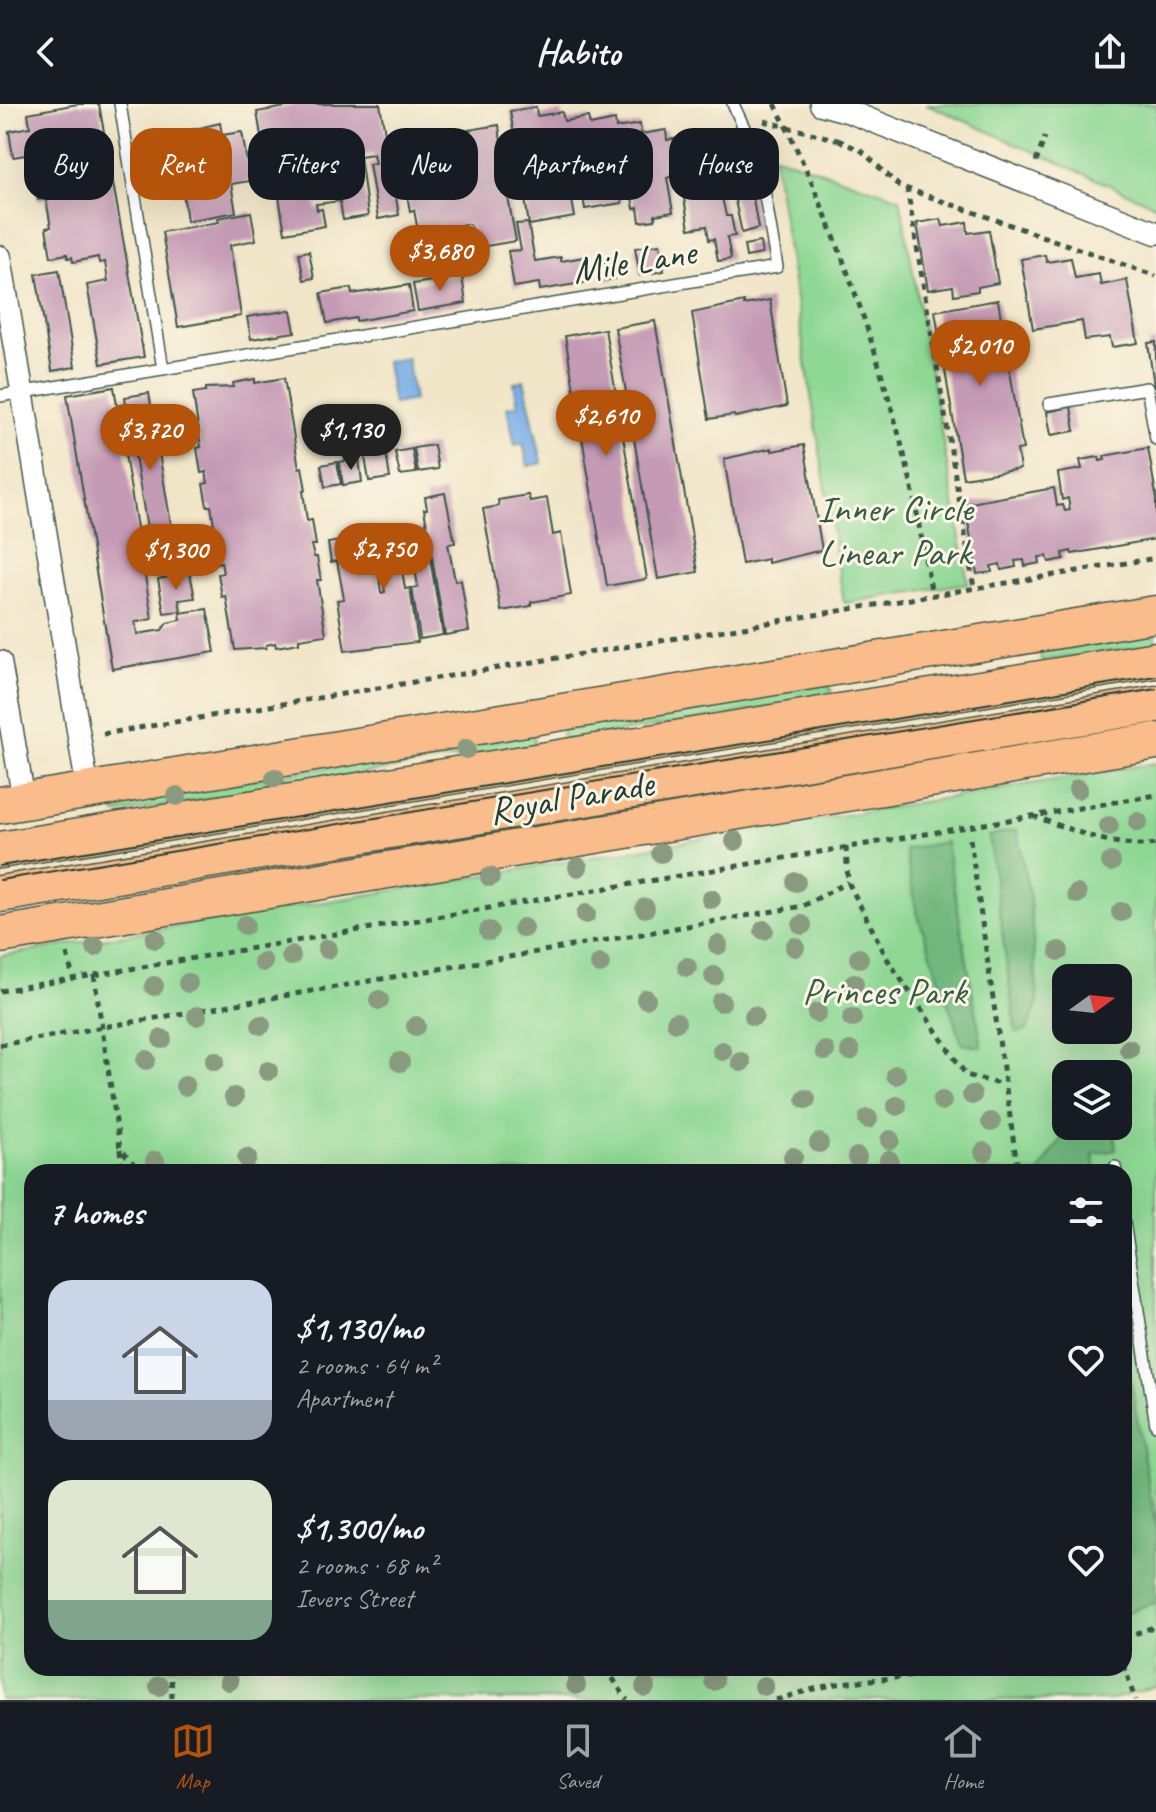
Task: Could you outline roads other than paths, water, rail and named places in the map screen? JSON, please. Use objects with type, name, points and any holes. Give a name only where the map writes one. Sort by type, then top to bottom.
[{"type":"highway","points":[[12,803],[1156,614]]},
{"type":"highway","points":[[931,651],[957,774]]},
{"type":"highway","name":"Royal Parade","points":[[0,850],[1156,660]]},
{"type":"highway","name":"Royal Parade","points":[[7,893],[1156,704]]},
{"type":"highway","points":[[533,717],[539,761]]},
{"type":"highway","name":"Royal Parade","points":[[11,933],[1156,741]]},
{"type":"highway","points":[[637,789],[642,827]]},
{"type":"highway","points":[[7,893],[11,933]]},
{"type":"street","points":[[821,104],[850,112],[1156,233]]},
{"type":"street","points":[[0,257],[11,394],[88,791]]},
{"type":"street","points":[[0,662],[12,803]]},
{"type":"lane","points":[[120,104],[163,369]]},
{"type":"lane","name":"Mile Lane","points":[[11,394],[777,267],[759,160],[733,104]]},
{"type":"lane","points":[[1049,404],[1147,388],[1156,439]]},
{"type":"lane","points":[[1132,1273],[1156,1425]]},
{"type":"water","points":[[407,358],[414,400],[393,404],[386,362]]},
{"type":"water","points":[[524,380],[542,463],[528,466],[523,443],[515,445],[507,407],[518,405],[514,383]]},
{"type":"tram line","points":[[0,866],[1156,676]]},
{"type":"tram line","points":[[0,880],[1156,689]]},
{"type":"park label","name":"Inner Circle Linear Park","points":[[895,530]]},
{"type":"park label","name":"Princes Park","points":[[884,991]]}]
